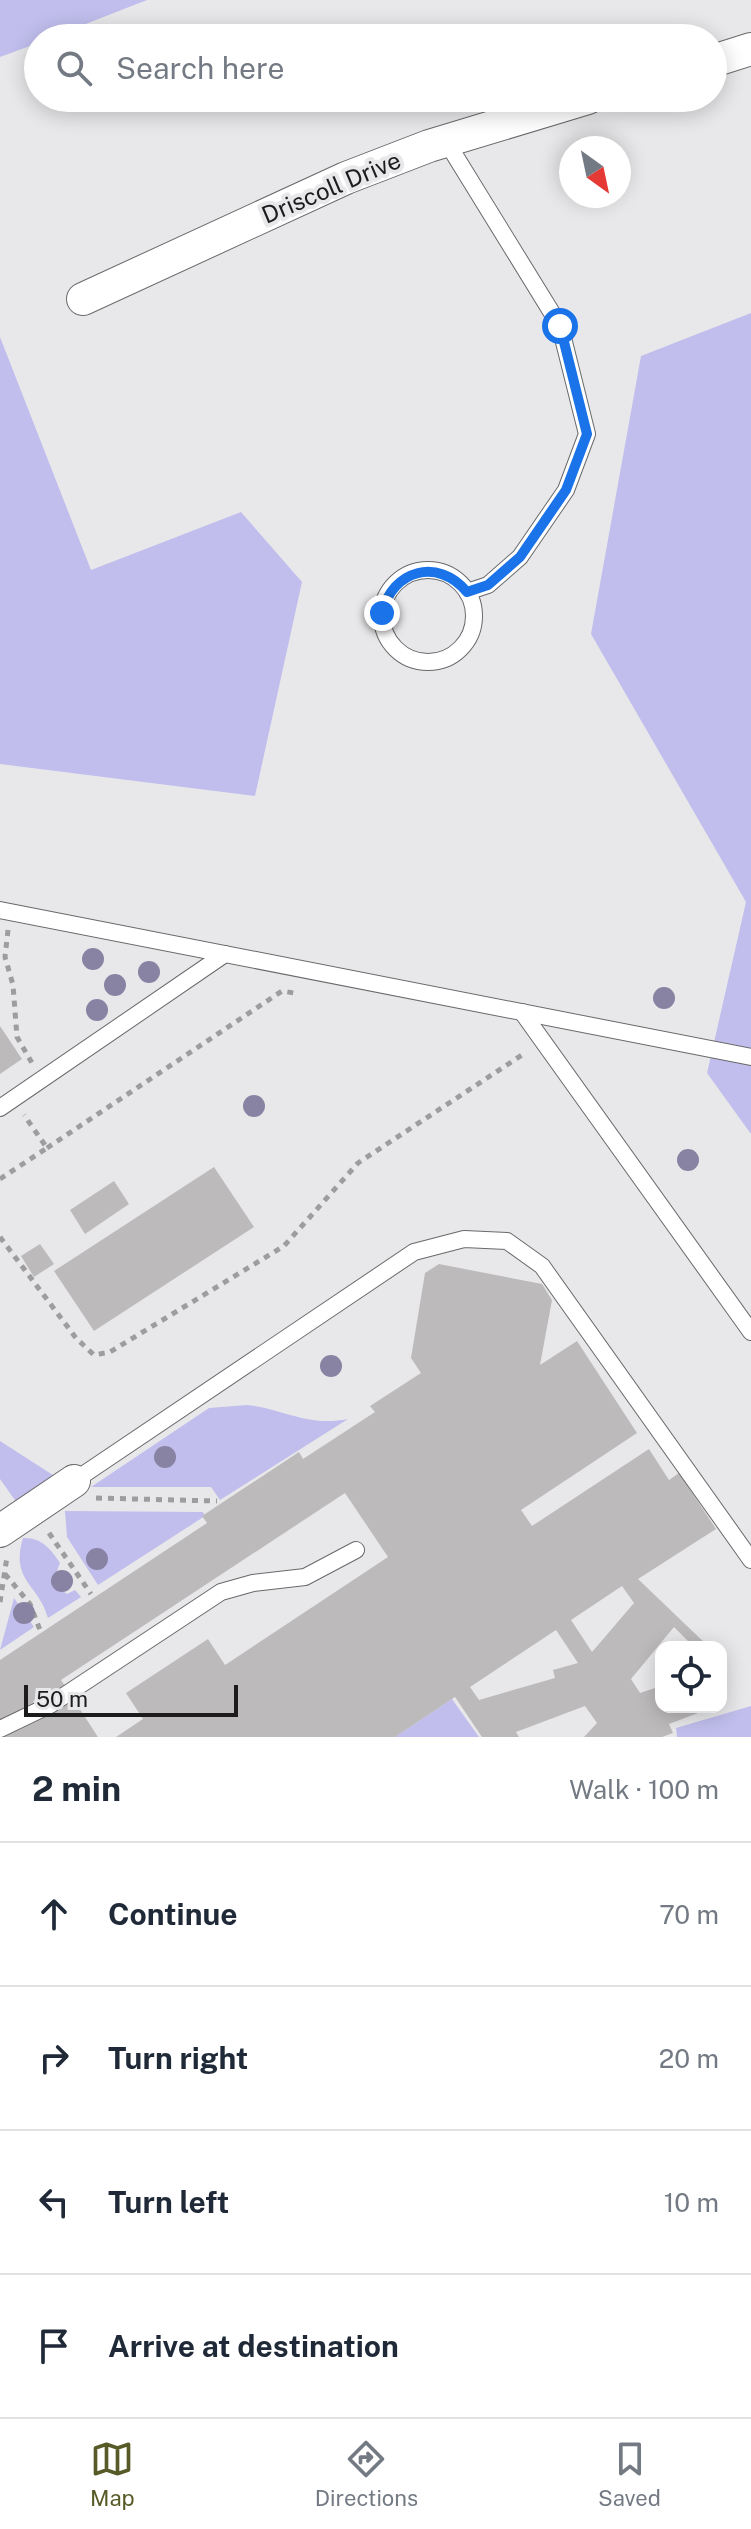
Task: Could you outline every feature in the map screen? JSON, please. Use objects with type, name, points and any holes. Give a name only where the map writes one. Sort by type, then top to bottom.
[{"type":"street","points":[[727,57],[751,49]]},
{"type":"street","name":"Driscoll Drive","points":[[83,299],[346,178],[446,141],[542,112]]},
{"type":"street","points":[[0,1531],[55,1494]]},
{"type":"lane","points":[[446,141],[560,326],[587,434],[566,490],[520,557],[488,585],[467,592]]},
{"type":"lane","points":[[431,570],[445,574],[467,592],[474,620],[463,646],[452,655],[424,662],[398,651],[388,641],[382,613],[392,586],[404,577],[431,570]]},
{"type":"lane","points":[[5,911],[751,1057]]},
{"type":"lane","points":[[6,1103],[225,954]]},
{"type":"lane","points":[[522,1012],[751,1332]]},
{"type":"lane","points":[[55,1494],[414,1252],[464,1239],[507,1241],[542,1266],[751,1560]]},
{"type":"lane","points":[[0,1729],[50,1705],[221,1592],[253,1583],[305,1577],[356,1550]]},
{"type":"path","points":[[5,911],[3,963],[13,985],[17,1037],[33,1063],[3,1084],[6,1103],[47,1148]]},
{"type":"path","points":[[0,1179],[282,991],[308,995]]},
{"type":"path","points":[[0,1237],[76,1338],[94,1355],[110,1352],[284,1246],[358,1163],[543,1041]]},
{"type":"path","points":[[55,1494],[65,1498],[217,1501]]},
{"type":"path","points":[[55,1494],[91,1594]]},
{"type":"path","points":[[4,1573],[30,1604],[40,1630]]},
{"type":"shaded area","points":[[0,0],[147,0],[86,24],[24,24],[24,48],[0,57]]},
{"type":"shaded area","points":[[751,313],[751,1134],[707,1073],[746,902],[591,634],[641,356]]},
{"type":"shaded area","points":[[0,337],[91,570],[241,512],[302,582],[255,796],[0,764]]},
{"type":"shaded area","points":[[247,1405],[320,1421],[348,1419],[220,1500],[211,1487],[91,1487],[209,1408]]},
{"type":"shaded area","points":[[0,1441],[56,1477],[17,1503],[0,1479]]},
{"type":"shaded area","points":[[65,1511],[203,1512],[205,1516],[98,1585],[67,1537]]},
{"type":"shaded area","points":[[23,1538],[40,1542],[49,1549],[60,1563],[54,1578],[57,1587],[67,1594],[75,1590],[81,1597],[48,1618],[20,1564]]},
{"type":"shaded area","points":[[14,1598],[34,1627],[0,1650]]},
{"type":"shaded area","points":[[452,1699],[479,1737],[395,1737]]},
{"type":"shaded area","points":[[751,1706],[751,1737],[677,1737],[676,1728]]},
{"type":"building","points":[[0,1026],[22,1059],[0,1074]]},
{"type":"building","points":[[214,1167],[254,1227],[94,1331],[54,1271]]},
{"type":"building","points":[[114,1181],[129,1204],[85,1234],[70,1210]]},
{"type":"building","points":[[40,1244],[54,1264],[34,1277],[21,1256]]},
{"type":"building","points":[[439,1264],[542,1284],[552,1300],[540,1365],[577,1341],[637,1433],[521,1510],[532,1526],[649,1449],[669,1480],[679,1473],[716,1529],[638,1579],[703,1641],[688,1641],[674,1627],[662,1641],[655,1641],[655,1650],[631,1679],[640,1693],[655,1688],[655,1713],[698,1713],[669,1724],[673,1733],[662,1737],[584,1737],[597,1723],[585,1706],[516,1732],[519,1737],[482,1737],[455,1697],[395,1737],[116,1737],[143,1719],[126,1693],[208,1639],[225,1665],[388,1557],[345,1493],[61,1680],[98,1737],[0,1737],[0,1660],[207,1523],[202,1516],[299,1452],[303,1459],[375,1412],[370,1406],[421,1373],[411,1358],[425,1273]],"holes":[[[622,1586],[634,1603],[592,1652],[571,1620]],[[556,1630],[578,1663],[553,1670],[555,1678],[479,1700],[470,1687]]]},
{"type":"route","points":[[382,613],[392,586],[417,572],[431,570],[445,574],[458,581],[467,592],[488,585],[520,557],[566,490],[587,434],[573,368],[560,326]]}]
